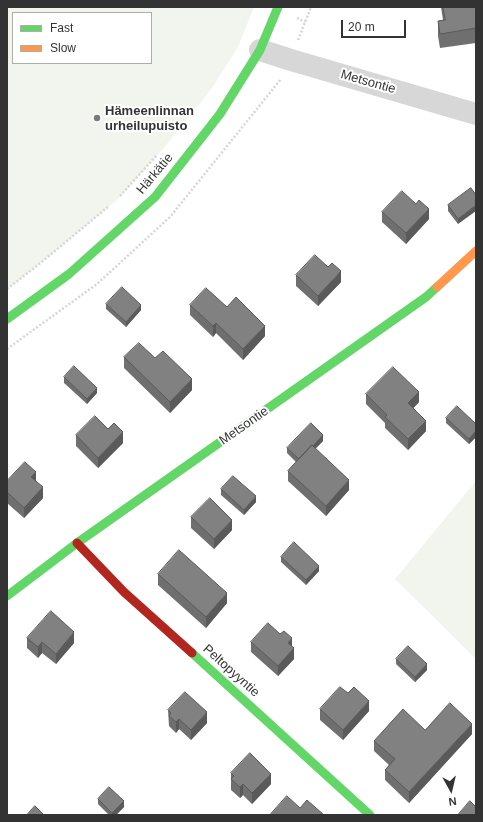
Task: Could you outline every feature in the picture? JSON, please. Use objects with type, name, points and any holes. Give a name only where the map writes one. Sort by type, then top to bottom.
[{"type":"street","name":"Härkätie","points":[[7,319],[69,274],[155,197],[220,114],[260,50],[278,7]]},
{"type":"street","name":"Metsontie","points":[[260,50],[476,114]]},
{"type":"street","name":"Metsontie","points":[[7,596],[77,543],[426,297],[476,251]]},
{"type":"street","name":"Peltopyyntie","points":[[77,543],[124,592],[370,815]]},
{"type":"path","points":[[291,60],[311,7]]},
{"type":"path","name":"Härkätie","points":[[118,198],[158,154]]},
{"type":"path","points":[[7,289],[112,204]]},
{"type":"shaded area","name":"Hämeenlinnan urheilupuisto","points":[[7,7],[254,7],[238,47],[212,88],[163,149],[118,199],[7,289]]},
{"type":"shaded area","points":[[476,481],[476,659],[395,579]]},
{"type":"building","points":[[443,7],[476,7],[476,28],[440,34],[438,21],[445,20]]},
{"type":"building","points":[[471,188],[476,195],[476,205],[458,219],[448,205]]},
{"type":"building","points":[[402,191],[416,204],[419,200],[429,209],[406,233],[382,212]]},
{"type":"building","points":[[315,255],[328,267],[332,263],[341,271],[318,296],[296,275]]},
{"type":"building","points":[[122,287],[141,305],[126,322],[106,304]]},
{"type":"building","points":[[206,288],[227,307],[236,297],[265,326],[243,349],[216,323],[213,326],[190,305]]},
{"type":"building","points":[[139,343],[155,358],[163,351],[192,379],[170,402],[124,357]]},
{"type":"building","points":[[74,366],[97,388],[87,399],[64,377]]},
{"type":"building","points":[[393,367],[419,392],[408,403],[426,421],[408,439],[385,417],[387,415],[366,394]]},
{"type":"building","points":[[457,406],[476,424],[476,431],[469,439],[446,418]]},
{"type":"building","points":[[95,416],[108,429],[114,423],[123,432],[98,458],[76,435]]},
{"type":"building","points":[[311,423],[323,435],[299,459],[287,448]]},
{"type":"building","points":[[312,445],[349,480],[326,506],[288,471]]},
{"type":"building","points":[[25,462],[36,472],[31,477],[43,487],[24,508],[7,492],[7,481]]},
{"type":"building","points":[[233,476],[256,496],[244,510],[221,489]]},
{"type":"building","points":[[210,498],[232,520],[214,539],[191,517]]},
{"type":"building","points":[[294,542],[319,566],[306,580],[281,557]]},
{"type":"building","points":[[179,550],[227,593],[206,617],[158,574]]},
{"type":"building","points":[[51,611],[74,632],[56,654],[42,642],[38,647],[27,638]]},
{"type":"building","points":[[268,623],[280,634],[284,631],[292,638],[288,643],[294,648],[278,666],[251,642]]},
{"type":"building","points":[[408,646],[427,664],[415,677],[396,659]]},
{"type":"building","points":[[340,687],[348,693],[354,687],[369,701],[343,730],[320,709]]},
{"type":"building","points":[[185,692],[207,712],[191,730],[179,719],[176,722],[169,716],[171,713],[168,710]]},
{"type":"building","points":[[450,703],[472,724],[409,792],[385,770],[395,759],[374,741],[403,709],[425,730]]},
{"type":"building","points":[[250,753],[271,774],[252,793],[243,784],[240,787],[231,779],[234,776],[231,773]]},
{"type":"building","points":[[109,787],[124,801],[112,813],[98,799]]},
{"type":"building","points":[[287,796],[300,808],[307,800],[324,815],[270,815]]},
{"type":"building","points":[[470,801],[476,807],[476,815],[458,815]]},
{"type":"building","points":[[35,806],[44,815],[27,815]]},
{"type":"traffic: fast","points":[[7,319],[69,274],[155,197],[220,114],[260,50],[278,7]]},
{"type":"traffic: fast","points":[[7,596],[77,543],[426,297],[437,287]]},
{"type":"traffic: fast","points":[[192,653],[370,815]]},
{"type":"traffic: slow","points":[[437,287],[476,251]]},
{"type":"traffic: jam","points":[[77,543],[124,592],[192,653]]},
{"type":"place","name":"Hämeenlinnan urheilupuisto","points":[[97,118]]}]
